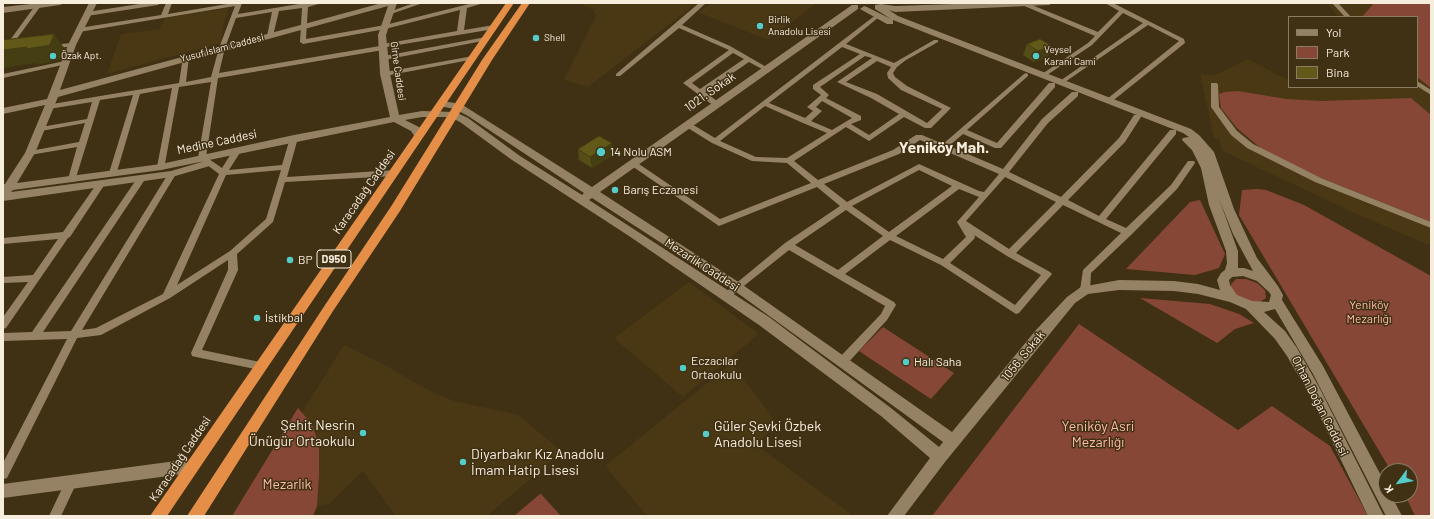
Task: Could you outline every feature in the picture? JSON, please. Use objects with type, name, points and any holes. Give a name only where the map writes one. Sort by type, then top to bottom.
[{"type":"highway","name":"Karacadağ Caddesi","points":[[158,516],[260,366],[395,173],[419,135],[510,3]]},
{"type":"highway","name":"D950","points":[[195,516],[329,308],[396,208],[455,110],[526,3]]},
{"type":"street","points":[[3,10],[39,4],[60,3]]},
{"type":"street","points":[[3,196],[30,153],[41,129],[72,45],[93,3]]},
{"type":"street","points":[[87,14],[133,5],[158,3]]},
{"type":"street","points":[[164,16],[169,3]]},
{"type":"street","points":[[79,30],[238,3],[222,48],[215,78],[206,160]]},
{"type":"street","points":[[233,17],[319,3]]},
{"type":"street","name":"Girne Caddesi","points":[[392,3],[382,35],[385,74],[395,120]]},
{"type":"street","name":"Yusuf İslam Caddesi","points":[[3,111],[51,101],[186,57],[303,28],[392,3]]},
{"type":"street","points":[[389,13],[420,3]]},
{"type":"street","points":[[305,5],[303,42],[385,27],[481,3]]},
{"type":"street","points":[[618,75],[703,3]]},
{"type":"street","points":[[855,7],[895,9],[1049,3]]},
{"type":"street","points":[[1108,3],[1180,37],[1182,40],[1182,43],[1110,101]]},
{"type":"street","points":[[1335,3],[1347,16]]},
{"type":"street","points":[[3,53],[39,4]]},
{"type":"street","points":[[1024,4],[1099,35]]},
{"type":"street","points":[[460,32],[464,7]]},
{"type":"street","name":"1021. Sokak","points":[[587,196],[855,7]]},
{"type":"street","points":[[879,8],[936,41],[1026,75],[1110,101],[1187,131],[1202,143],[1209,152],[1215,165],[1228,209],[1239,234],[1252,260],[1277,295],[1273,305],[1267,307],[1250,306],[1233,298],[1174,286],[1119,285],[1084,290],[1086,272],[1174,187],[1191,163]]},
{"type":"street","points":[[715,141],[841,44],[879,8]]},
{"type":"street","points":[[879,8],[895,18],[1044,76],[1075,94],[1137,117],[1173,132],[1185,139],[1196,148],[1206,168],[1215,205],[1232,251],[1234,263],[1230,273]]},
{"type":"street","points":[[270,36],[276,10]]},
{"type":"street","points":[[1044,76],[1090,44],[1123,10]]},
{"type":"street","points":[[962,131],[998,146],[1057,84],[1148,22]]},
{"type":"street","points":[[678,25],[733,50],[766,69]]},
{"type":"street","points":[[51,101],[98,99],[137,93],[460,32],[494,27]]},
{"type":"street","points":[[384,58],[486,39]]},
{"type":"street","points":[[633,164],[719,223],[818,184],[896,152],[919,137],[947,108],[904,88],[892,78],[890,73],[895,66],[936,41]]},
{"type":"street","points":[[841,44],[895,66]]},
{"type":"street","points":[[43,48],[72,45]]},
{"type":"street","points":[[717,104],[687,83],[733,50]]},
{"type":"street","points":[[3,53],[13,52]]},
{"type":"street","points":[[806,120],[818,110],[811,107],[825,95],[816,87],[865,53]]},
{"type":"street","points":[[161,167],[186,57]]},
{"type":"street","points":[[385,74],[473,58]]},
{"type":"street","points":[[877,58],[841,82],[874,96],[928,126]]},
{"type":"street","points":[[701,92],[748,59]]},
{"type":"street","points":[[3,76],[65,63]]},
{"type":"street","points":[[944,147],[1026,75]]},
{"type":"street","points":[[1418,84],[1431,93]]},
{"type":"street","points":[[1214,85],[1215,108],[1234,133],[1250,146],[1318,180],[1431,225]]},
{"type":"street","points":[[113,173],[137,93]]},
{"type":"street","points":[[961,222],[986,195],[1045,121],[1075,94]]},
{"type":"street","points":[[789,161],[846,124],[858,118],[821,98]]},
{"type":"street","points":[[72,179],[82,144],[98,99]]},
{"type":"street","points":[[764,103],[806,120],[832,133]]},
{"type":"street","name":"Mezarlık Caddesi","points":[[438,108],[455,110],[464,120],[516,158],[587,196],[736,286],[954,442]]},
{"type":"street","name":"Medine Caddesi","points":[[7,188],[206,160],[236,151],[294,138],[395,120],[438,108]]},
{"type":"street","points":[[846,124],[869,139],[904,114]]},
{"type":"street","points":[[1010,254],[1122,140],[1137,117]]},
{"type":"street","points":[[41,129],[91,120]]},
{"type":"street","points":[[395,120],[415,129],[419,135]]},
{"type":"street","points":[[687,125],[715,141],[755,159],[789,161],[846,206],[889,236],[944,263],[1016,310],[1047,274],[1010,254],[961,222]]},
{"type":"street","points":[[1101,219],[1173,132]]},
{"type":"street","points":[[919,137],[1004,173],[1128,233]]},
{"type":"street","points":[[3,337],[74,335],[98,332],[167,296],[233,253],[270,220],[294,138]]},
{"type":"street","points":[[30,153],[82,144]]},
{"type":"street","points":[[167,296],[223,172],[236,151]]},
{"type":"street","points":[[206,160],[223,172],[286,167]]},
{"type":"street","points":[[3,196],[172,174],[206,160]]},
{"type":"street","points":[[727,295],[736,286],[788,245],[846,206],[919,166],[959,186],[978,194],[986,195]]},
{"type":"street","points":[[282,180],[395,173]]},
{"type":"street","points":[[3,474],[74,335],[172,174]]},
{"type":"street","points":[[35,336],[141,179]]},
{"type":"street","points":[[3,325],[102,184]]},
{"type":"street","points":[[838,274],[959,186]]},
{"type":"street","name":"Mezarlık Caddesi","points":[[587,196],[727,295],[874,403],[940,457]]},
{"type":"street","points":[[944,263],[971,237],[961,222]]},
{"type":"street","points":[[3,241],[67,234]]},
{"type":"street","points":[[788,245],[891,305],[884,317],[842,362]]},
{"type":"street","points":[[233,253],[233,270],[196,353],[260,366]]},
{"type":"street","points":[[1233,298],[1224,286],[1225,276],[1230,273],[1244,272],[1253,274],[1268,283]]},
{"type":"street","points":[[3,280],[36,278]]},
{"type":"street","points":[[1198,290],[1224,286]]},
{"type":"street","name":"1056. Sokak","points":[[895,516],[940,457],[954,442],[1046,328],[1071,300],[1084,290]]},
{"type":"street","points":[[1276,300],[1318,370],[1394,516]]},
{"type":"street","name":"Orhan Doğan Caddesi","points":[[1250,306],[1280,335],[1292,352],[1314,391],[1376,516]]},
{"type":"street","points":[[3,491],[191,466]]},
{"type":"street","points":[[55,516],[71,482]]},
{"type":"shaded area","points":[[586,3],[697,3],[588,87],[564,80],[596,16],[593,10],[582,5]]},
{"type":"shaded area","name":"Birlik Anadolu Lisesi","points":[[712,3],[817,3],[768,40],[697,12]]},
{"type":"shaded area","points":[[1326,3],[1431,3],[1431,246],[1352,212],[1223,151],[1219,139],[1214,138],[1200,74],[1215,75],[1248,59],[1288,79],[1288,88],[1418,88],[1418,16],[1338,16]]},
{"type":"shaded area","points":[[229,8],[223,26],[221,43],[107,74],[121,34],[160,29],[165,18]]},
{"type":"shaded area","name":"Eczacılar Ortaokulu","points":[[689,282],[759,334],[683,397],[614,338]]},
{"type":"shaded area","points":[[344,345],[383,364],[430,391],[454,401],[519,415],[562,452],[487,516],[396,516],[363,471],[329,504],[317,506],[319,476],[302,412]]},
{"type":"shaded area","name":"Güler Şevki Özbek Anadolu Lisesi","points":[[732,363],[777,424],[756,445],[854,516],[647,516],[605,466]]},
{"type":"green space","points":[[1374,3],[1431,3],[1431,88],[1418,78],[1418,16],[1363,16]]},
{"type":"green space","points":[[1238,91],[1286,99],[1322,101],[1411,98],[1431,115],[1431,222],[1319,177],[1263,150],[1237,128],[1221,108],[1219,94]]},
{"type":"green space","name":"Yeniköy Mezarlığı","points":[[1242,190],[1266,190],[1304,205],[1431,276],[1431,516],[1415,516],[1409,503],[1418,503],[1418,463],[1386,463],[1239,215]]},
{"type":"green space","points":[[1200,200],[1225,254],[1219,268],[1195,275],[1126,269],[1190,202]]},
{"type":"green space","points":[[1236,279],[1246,279],[1257,283],[1265,290],[1266,298],[1260,302],[1254,302],[1237,296],[1231,288],[1231,284]]},
{"type":"green space","points":[[1140,298],[1210,304],[1239,314],[1254,323],[1235,329],[1217,343]]},
{"type":"green space","name":"Yeniköy Asri Mezarlığı","points":[[1079,324],[1238,430],[1272,406],[1330,446],[1368,516],[932,516]]},
{"type":"green space","name":"Halı Saha","points":[[883,327],[954,373],[931,399],[859,351]]},
{"type":"green space","name":"Mezarlık","points":[[298,408],[311,423],[319,444],[317,506],[313,516],[232,516]]},
{"type":"green space","points":[[540,494],[561,516],[514,516]]},
{"type":"building","points":[[54,34],[50,45],[26,49],[27,47],[3,50],[3,40]]},
{"type":"building","points":[[1040,39],[1052,46],[1038,51],[1027,44]]},
{"type":"building","points":[[599,136],[612,143],[590,157],[578,149]]},
{"type":"place","name":"Birlik Anadolu Lisesi","points":[[760,26]]},
{"type":"place","name":"Shell","points":[[536,38]]},
{"type":"place","name":"Özak Apt.","points":[[53,56]]},
{"type":"place","name":"Veysel Karani Cami","points":[[1036,56]]},
{"type":"place","name":"14 Nolu ASM","points":[[601,152]]},
{"type":"place","name":"Barış Eczanesi","points":[[615,190]]},
{"type":"place","name":"BP","points":[[290,260]]},
{"type":"place","name":"İstikbal","points":[[257,318]]},
{"type":"place","name":"Halı Saha","points":[[906,362]]},
{"type":"place","name":"Eczacılar Ortaokulu","points":[[683,368]]},
{"type":"place","name":"Şehit Nesrin Ünügür Ortaokulu","points":[[363,433]]},
{"type":"place","name":"Güler Şevki Özbek Anadolu Lisesi","points":[[706,434]]},
{"type":"place","name":"Diyarbakır Kız Anadolu İmam Hatip Lisesi","points":[[463,462]]},
{"type":"district","name":"Yeniköy Mah.","points":[[944,148]]}]
